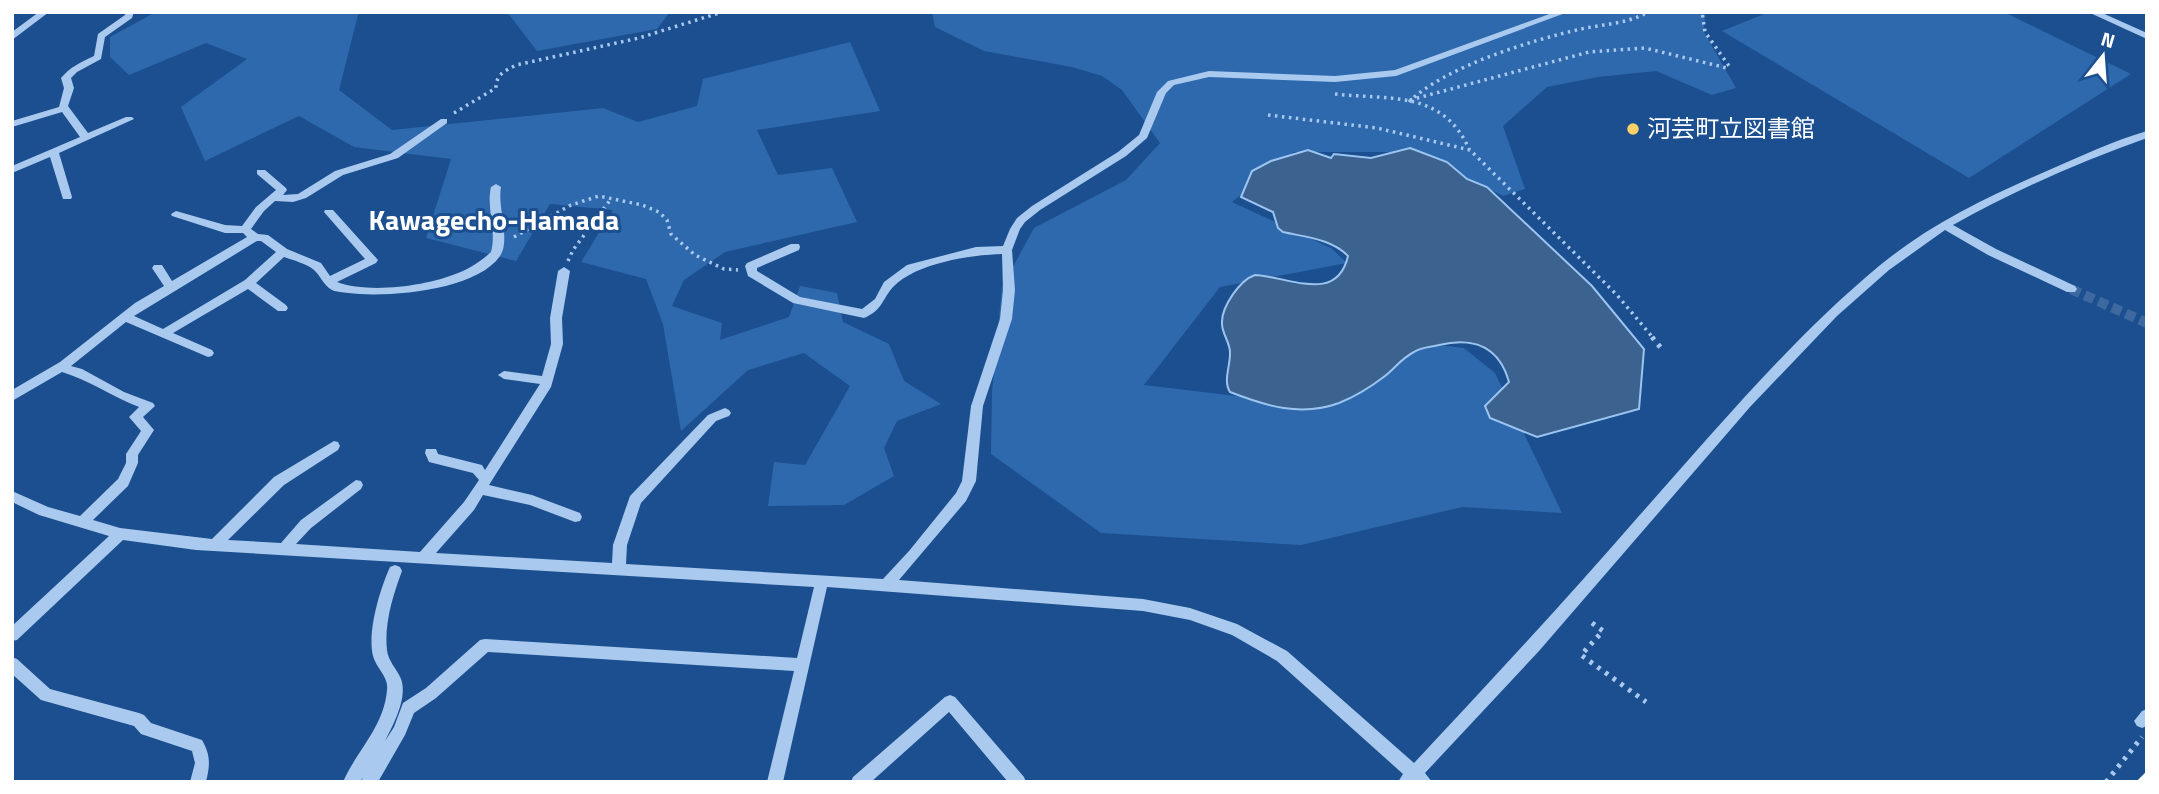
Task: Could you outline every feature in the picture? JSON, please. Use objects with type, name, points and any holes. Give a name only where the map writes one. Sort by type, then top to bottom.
[{"type":"street","points":[[12,37],[45,12]]},
{"type":"street","points":[[90,137],[84,135],[65,108],[69,88],[66,76],[98,57],[101,36],[129,16],[130,12]]},
{"type":"street","points":[[886,585],[954,506],[969,481],[977,406],[1006,319],[1009,290],[1007,250],[1021,220],[1122,154],[1143,136],[1162,92],[1180,79],[1209,74],[1360,78],[1396,73],[1564,12]]},
{"type":"street","points":[[2092,12],[2147,36]]},
{"type":"street","points":[[12,124],[65,108]]},
{"type":"street","points":[[12,170],[129,119]]},
{"type":"street","points":[[12,396],[61,366],[125,317],[250,233],[260,209],[273,198],[293,199],[302,196],[339,173],[394,156],[444,121]]},
{"type":"street","points":[[12,496],[44,511],[120,534],[215,545],[886,585],[1143,605],[1190,614],[1237,630],[1282,656],[1415,779],[1746,404],[1833,313],[1885,267],[1945,225],[1991,199],[2095,153],[2146,135]]},
{"type":"street","points":[[54,152],[67,197]]},
{"type":"street","points":[[176,214],[225,229],[250,233],[273,242],[283,253],[317,266],[336,287],[422,288],[452,280],[485,264],[496,254],[499,247],[492,196],[496,187]]},
{"type":"street","points":[[1945,225],[1992,252],[2071,289]]},
{"type":"street","points":[[795,247],[751,266],[752,273],[797,300],[864,314],[879,302],[888,285],[911,268],[975,250],[1007,250]]},
{"type":"street","points":[[163,334],[249,283],[283,253]]},
{"type":"street","points":[[158,268],[170,287]]},
{"type":"street","points":[[424,557],[455,524],[484,484],[547,381],[557,344],[556,318],[564,271]]},
{"type":"street","points":[[249,283],[282,308]]},
{"type":"street","points":[[125,317],[208,353]]},
{"type":"street","points":[[61,366],[149,406],[135,416],[148,430],[132,454],[132,463],[124,482],[82,523]]},
{"type":"street","points":[[504,375],[547,381]]},
{"type":"street","points":[[619,569],[620,545],[635,500],[712,418],[724,413]]},
{"type":"street","points":[[215,545],[279,481],[334,446]]},
{"type":"street","points":[[431,453],[434,458],[477,469],[484,484],[532,499],[575,517]]},
{"type":"street","points":[[284,549],[306,524],[356,485]]},
{"type":"street","points":[[12,635],[120,534]]},
{"type":"street","points":[[351,782],[377,741],[390,711],[396,688],[379,651],[380,632],[395,571]]},
{"type":"street","points":[[775,782],[822,581]]},
{"type":"street","points":[[369,782],[400,730],[408,708],[431,693],[485,645],[801,665]]},
{"type":"street","points":[[12,664],[46,695],[139,720],[146,729],[197,746],[203,763],[198,782]]},
{"type":"street","points":[[859,782],[950,702],[1018,782]]},
{"type":"lane","points":[[261,172],[282,190],[273,198]]},
{"type":"lane","points":[[329,212],[372,260],[330,281]]},
{"type":"path","points":[[444,121],[496,88],[496,80],[502,72],[516,65],[639,38],[722,12]]},
{"type":"path","points":[[1409,101],[1435,81],[1485,59],[1577,30],[1639,19],[1648,12]]},
{"type":"path","points":[[1409,101],[1589,52],[1614,48],[1647,48],[1703,65],[1727,68],[1729,66],[1705,32],[1702,12]]},
{"type":"path","points":[[1329,93],[1409,101],[1427,104],[1436,109],[1466,140],[1470,150],[1617,295],[1661,348]]},
{"type":"path","points":[[1268,115],[1377,128],[1470,150]]},
{"type":"path","points":[[499,247],[571,205],[599,196],[642,205],[659,212],[667,220],[671,234],[695,255],[724,269],[751,270]]},
{"type":"path","points":[[564,271],[573,250],[611,199]]},
{"type":"path","points":[[1592,623],[1603,631],[1581,655],[1646,702]]},
{"type":"path","points":[[2106,782],[2146,733],[2145,718]]},
{"type":"shaded area","points":[[156,12],[361,12],[339,90],[392,130],[603,108],[638,122],[697,106],[703,79],[850,42],[880,111],[757,130],[778,175],[832,168],[857,222],[725,252],[684,280],[672,306],[722,323],[720,340],[789,317],[800,286],[837,293],[843,322],[889,344],[904,381],[941,404],[897,421],[884,448],[894,476],[844,505],[768,506],[774,462],[805,465],[850,386],[804,353],[748,370],[681,431],[663,324],[646,279],[581,262],[613,210],[550,204],[516,261],[426,238],[451,159],[354,147],[299,116],[205,161],[181,107],[247,59],[206,43],[129,75],[110,57],[110,37]]},
{"type":"shaded area","points":[[507,12],[670,12],[657,29],[537,51]]},
{"type":"shaded area","points":[[932,12],[1705,12],[1704,32],[1736,88],[1712,95],[1656,71],[1598,77],[1547,87],[1503,126],[1525,189],[1503,196],[1415,152],[1294,152],[1232,202],[1331,248],[1347,263],[1220,287],[1144,385],[1328,407],[1420,343],[1464,348],[1495,373],[1562,513],[1462,507],[1301,545],[1101,533],[991,454],[992,392],[1002,287],[1034,228],[1126,180],[1160,143],[1122,90],[1102,76],[1072,67],[984,51],[935,27]]},
{"type":"shaded area","points":[[1769,12],[2004,12],[2131,74],[1969,178],[1722,31]]},
{"type":"shaded area","points":[[1410,148],[1447,162],[1467,179],[1487,187],[1592,286],[1644,349],[1639,409],[1537,437],[1490,418],[1485,406],[1509,382],[1505,370],[1492,352],[1463,342],[1417,350],[1369,387],[1345,401],[1325,407],[1284,408],[1230,392],[1227,379],[1230,350],[1222,322],[1228,301],[1238,288],[1255,275],[1297,283],[1323,284],[1334,280],[1342,271],[1348,256],[1326,242],[1283,232],[1278,228],[1273,212],[1241,197],[1252,171],[1271,161],[1308,150],[1331,158],[1334,154],[1371,158]]},
{"type":"tunnel","points":[[2071,289],[2147,323]]},
{"type":"railway","points":[[2140,782],[2147,775]]},
{"type":"place","name":"河芸町立図書館","points":[[1633,129]]},
{"type":"district","name":"Kawagecho-Hamada","points":[[494,220]]}]
